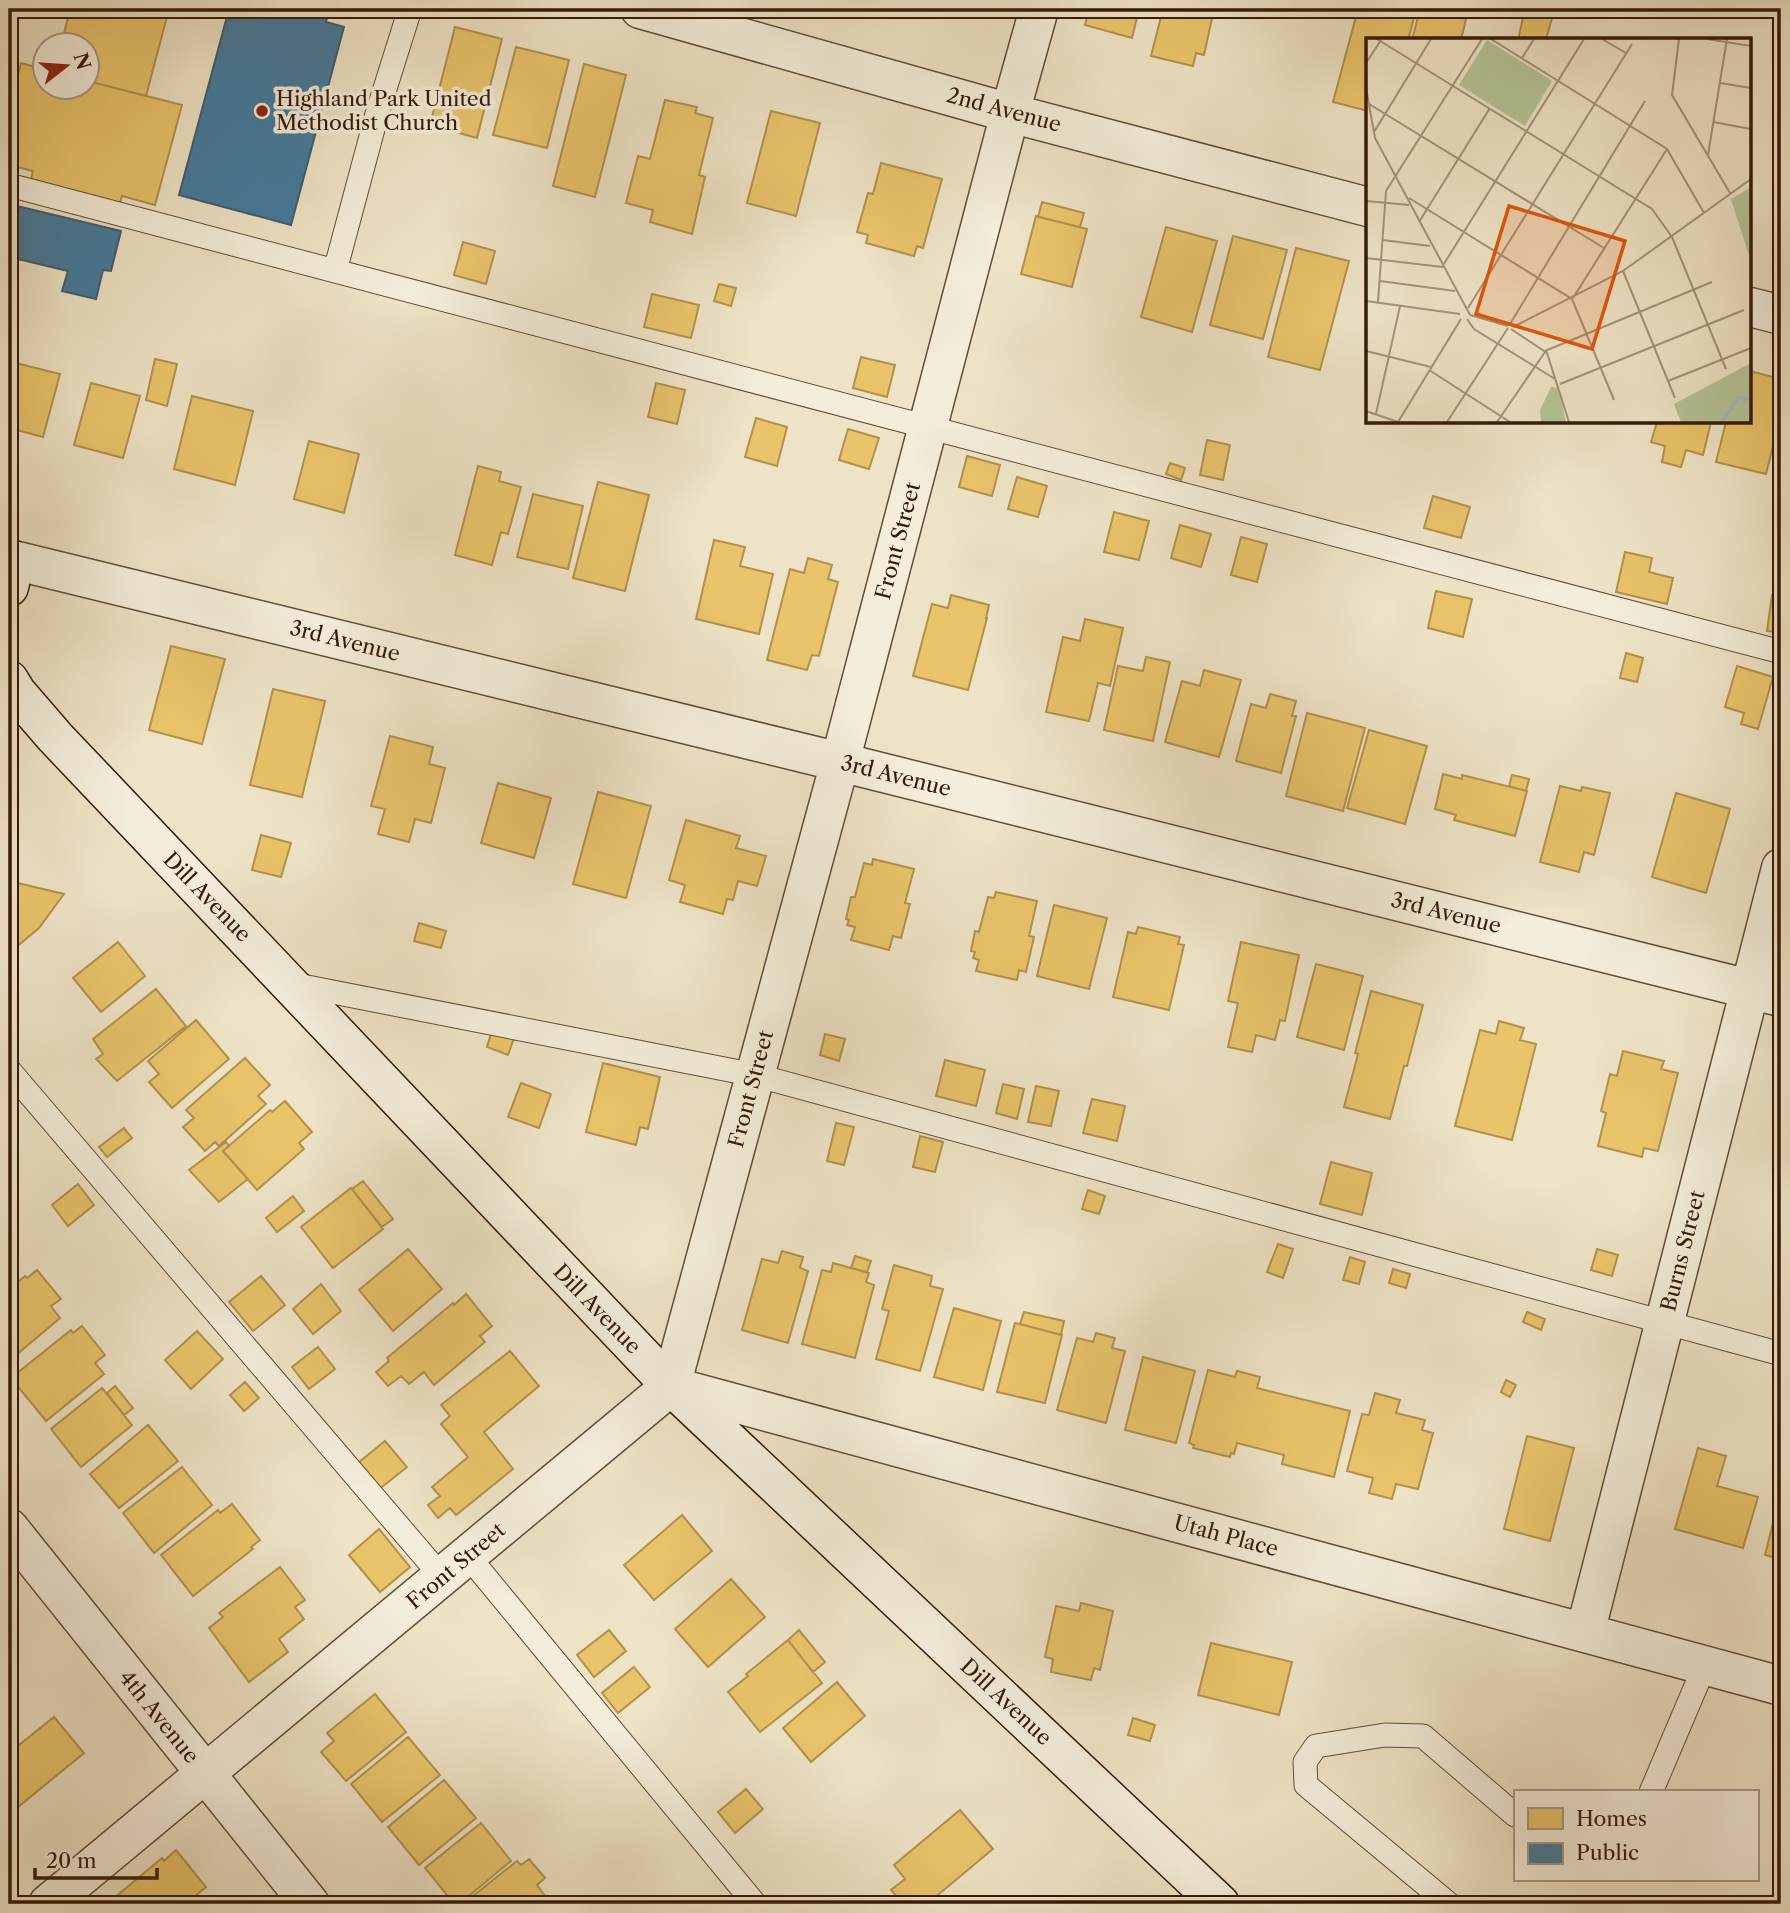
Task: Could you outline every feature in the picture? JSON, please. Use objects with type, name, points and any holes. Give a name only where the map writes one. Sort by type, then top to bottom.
[{"type":"street","name":"2nd Avenue","points":[[640,9],[1010,113],[1366,206]]},
{"type":"street","name":"Front Street","points":[[48,1904],[671,1386],[840,762],[1039,9]]},
{"type":"street","points":[[1752,308],[1781,315]]},
{"type":"street","points":[[9,558],[12,574],[9,587]]},
{"type":"street","name":"3rd Avenue","points":[[9,558],[1766,993]]},
{"type":"street","name":"Dill Avenue","points":[[9,680],[55,737],[671,1386],[1220,1904]]},
{"type":"street","name":"Burns Street","points":[[1586,1633],[1665,1323],[1766,993],[1781,868]]},
{"type":"street","name":"Utah Place","points":[[671,1386],[1781,1685]]},
{"type":"street","name":"4th Avenue","points":[[9,1528],[310,1904]]},
{"type":"lane","points":[[335,271],[377,114],[410,9]]},
{"type":"lane","points":[[9,185],[1781,652]]},
{"type":"lane","points":[[289,984],[755,1075],[1781,1354]]},
{"type":"lane","points":[[9,1070],[755,1904]]},
{"type":"lane","points":[[1652,1790],[1705,1665]]},
{"type":"lane","points":[[1449,1904],[1306,1785],[1305,1762],[1317,1746],[1385,1735],[1423,1736],[1514,1814]]},
{"type":"building: Homes","points":[[70,9],[169,9],[146,96],[102,85],[102,32],[64,32]]},
{"type":"building: Homes","points":[[1089,9],[1139,9],[1132,38],[1085,25]]},
{"type":"building: Homes","points":[[1163,9],[1214,9],[1204,55],[1196,53],[1193,66],[1151,56]]},
{"type":"building: Homes","points":[[1358,9],[1377,9],[1414,18],[1409,38],[1366,38],[1366,110],[1333,102]]},
{"type":"building: Homes","points":[[1420,9],[1466,19],[1461,38],[1413,38]]},
{"type":"building: Homes","points":[[1524,13],[1552,18],[1547,38],[1518,38]]},
{"type":"building: Homes","points":[[455,27],[502,39],[477,138],[430,125]]},
{"type":"building: Homes","points":[[516,47],[569,60],[547,148],[493,135]]},
{"type":"building: Homes","points":[[21,63],[32,66],[32,102],[102,102],[102,85],[182,105],[155,205],[122,196],[120,203],[31,179],[33,171],[9,165],[9,111]]},
{"type":"building: Homes","points":[[584,64],[626,75],[595,197],[553,186]]},
{"type":"building: Homes","points":[[665,100],[697,107],[695,113],[713,118],[699,175],[705,177],[692,234],[650,222],[653,210],[626,203],[638,156],[650,159]]},
{"type":"building: Homes","points":[[771,111],[820,123],[796,216],[747,203]]},
{"type":"building: Homes","points":[[881,163],[942,179],[923,248],[917,246],[914,256],[866,243],[868,235],[857,232],[868,193],[873,194]]},
{"type":"building: Homes","points":[[1042,202],[1084,213],[1080,227],[1038,217]]},
{"type":"building: Homes","points":[[1036,216],[1087,229],[1072,287],[1021,274]]},
{"type":"building: Homes","points":[[1166,227],[1217,241],[1192,332],[1141,317]]},
{"type":"building: Homes","points":[[1233,236],[1287,250],[1263,339],[1210,325]]},
{"type":"building: Homes","points":[[463,242],[495,251],[486,284],[454,275]]},
{"type":"building: Homes","points":[[1296,248],[1349,261],[1320,370],[1268,357]]},
{"type":"building: Homes","points":[[719,284],[736,288],[731,306],[714,301]]},
{"type":"building: Homes","points":[[652,294],[699,305],[691,338],[644,327]]},
{"type":"building: Homes","points":[[861,357],[895,365],[887,397],[853,388]]},
{"type":"building: Homes","points":[[155,359],[177,364],[167,406],[146,400]]},
{"type":"building: Homes","points":[[12,362],[60,374],[43,437],[9,428],[9,374]]},
{"type":"building: Homes","points":[[1752,372],[1781,379],[1781,414],[1766,474],[1716,462],[1726,424],[1752,424]]},
{"type":"building: Homes","points":[[91,383],[140,396],[123,458],[74,445]]},
{"type":"building: Homes","points":[[656,383],[685,390],[677,424],[648,417]]},
{"type":"building: Homes","points":[[192,396],[253,411],[235,485],[174,469]]},
{"type":"building: Homes","points":[[756,418],[787,427],[777,466],[745,457]]},
{"type":"building: Homes","points":[[1656,424],[1711,424],[1703,455],[1686,450],[1681,467],[1662,462],[1665,446],[1651,442]]},
{"type":"building: Homes","points":[[848,429],[879,438],[869,469],[839,460]]},
{"type":"building: Homes","points":[[1207,440],[1230,445],[1223,480],[1200,475]]},
{"type":"building: Homes","points":[[309,441],[359,454],[344,513],[294,499]]},
{"type":"building: Homes","points":[[967,456],[1000,465],[992,496],[959,487]]},
{"type":"building: Homes","points":[[1170,463],[1185,468],[1181,480],[1166,474]]},
{"type":"building: Homes","points":[[478,466],[501,472],[499,481],[521,487],[508,534],[501,532],[492,565],[455,555]]},
{"type":"building: Homes","points":[[1017,477],[1047,486],[1038,517],[1008,509]]},
{"type":"building: Homes","points":[[598,482],[649,495],[625,591],[573,578]]},
{"type":"building: Homes","points":[[533,494],[583,506],[568,569],[517,557]]},
{"type":"building: Homes","points":[[1433,496],[1470,507],[1461,538],[1424,528]]},
{"type":"building: Homes","points":[[1114,512],[1149,521],[1139,560],[1104,552]]},
{"type":"building: Homes","points":[[1180,525],[1211,534],[1201,567],[1171,558]]},
{"type":"building: Homes","points":[[1241,537],[1267,544],[1257,582],[1231,575]]},
{"type":"building: Homes","points":[[714,540],[745,547],[740,566],[773,574],[759,634],[696,619]]},
{"type":"building: Homes","points":[[1625,552],[1652,558],[1649,572],[1673,578],[1667,604],[1616,592]]},
{"type":"building: Homes","points":[[808,558],[832,565],[828,579],[838,582],[819,656],[812,655],[807,670],[767,660],[790,569],[804,573]]},
{"type":"building: Homes","points":[[1436,591],[1472,599],[1463,637],[1428,628]]},
{"type":"building: Homes","points":[[951,595],[989,605],[968,690],[913,676],[932,604],[948,608]]},
{"type":"building: Homes","points":[[1772,595],[1781,596],[1781,633],[1767,631]]},
{"type":"building: Homes","points":[[1085,619],[1123,628],[1110,686],[1098,683],[1089,721],[1046,712],[1063,637],[1080,641]]},
{"type":"building: Homes","points":[[171,646],[225,659],[202,744],[149,730]]},
{"type":"building: Homes","points":[[1626,653],[1643,658],[1637,682],[1620,678]]},
{"type":"building: Homes","points":[[1146,657],[1170,662],[1153,741],[1104,730],[1118,666],[1143,671]]},
{"type":"building: Homes","points":[[1737,666],[1773,677],[1758,729],[1741,724],[1744,713],[1725,707]]},
{"type":"building: Homes","points":[[1204,670],[1241,680],[1219,757],[1165,742],[1182,681],[1200,686]]},
{"type":"building: Homes","points":[[273,689],[325,701],[302,797],[250,785]]},
{"type":"building: Homes","points":[[1270,694],[1296,701],[1292,716],[1296,716],[1281,773],[1236,761],[1251,704],[1266,708]]},
{"type":"building: Homes","points":[[1307,713],[1365,728],[1343,811],[1286,796]]},
{"type":"building: Homes","points":[[1369,730],[1427,746],[1405,824],[1347,808]]},
{"type":"building: Homes","points":[[390,736],[433,747],[429,764],[445,768],[431,823],[415,819],[409,842],[378,834],[385,809],[371,806]]},
{"type":"building: Homes","points":[[1443,774],[1462,779],[1462,775],[1527,791],[1515,836],[1454,820],[1456,815],[1435,809]]},
{"type":"building: Homes","points":[[1512,775],[1529,779],[1526,791],[1509,786]]},
{"type":"building: Homes","points":[[498,783],[551,798],[534,858],[481,843]]},
{"type":"building: Homes","points":[[1560,786],[1610,793],[1594,855],[1584,852],[1579,872],[1540,862]]},
{"type":"building: Homes","points":[[598,792],[651,806],[626,898],[573,884]]},
{"type":"building: Homes","points":[[1676,793],[1730,809],[1706,893],[1652,877]]},
{"type":"building: Homes","points":[[686,820],[740,836],[736,848],[766,856],[757,886],[738,881],[733,900],[727,899],[723,914],[680,902],[685,885],[669,880]]},
{"type":"building: Homes","points":[[261,835],[291,843],[281,877],[252,870]]},
{"type":"building: Homes","points":[[873,859],[914,869],[905,903],[910,904],[901,938],[893,936],[889,950],[851,940],[855,927],[847,925],[851,897],[855,897],[864,863],[872,865]]},
{"type":"building: Homes","points":[[9,881],[64,894],[39,928],[9,953]]},
{"type":"building: Homes","points":[[996,892],[1037,901],[1029,936],[1034,937],[1026,972],[1019,970],[1017,980],[976,971],[979,960],[973,958],[975,952],[971,951],[975,931],[979,932],[988,897],[994,898]]},
{"type":"building: Homes","points":[[1054,905],[1107,918],[1089,989],[1037,976]]},
{"type":"building: Homes","points":[[419,923],[446,931],[441,948],[414,941]]},
{"type":"building: Homes","points":[[1138,927],[1180,937],[1178,944],[1184,945],[1169,1010],[1113,997],[1128,932],[1136,934]]},
{"type":"building: Homes","points":[[118,942],[145,976],[101,1012],[73,978]]},
{"type":"building: Homes","points":[[1241,942],[1299,955],[1285,1021],[1280,1020],[1275,1040],[1256,1035],[1252,1052],[1228,1047],[1238,1003],[1228,1001]]},
{"type":"building: Homes","points":[[1316,964],[1363,976],[1344,1050],[1297,1037]]},
{"type":"building: Homes","points":[[156,989],[186,1026],[117,1081],[96,1059],[103,1054],[93,1039]]},
{"type":"building: Homes","points":[[1371,991],[1423,1005],[1390,1119],[1344,1107]]},
{"type":"building: Homes","points":[[196,1020],[229,1059],[172,1108],[149,1082],[159,1074],[148,1061]]},
{"type":"building: Homes","points":[[1499,1021],[1524,1028],[1520,1040],[1536,1044],[1512,1140],[1455,1126],[1480,1030],[1496,1034]]},
{"type":"building: Homes","points":[[492,1030],[514,1038],[508,1055],[487,1047]]},
{"type":"building: Homes","points":[[825,1034],[845,1039],[839,1061],[820,1055]]},
{"type":"building: Homes","points":[[1623,1051],[1664,1061],[1661,1069],[1678,1073],[1658,1151],[1644,1148],[1642,1157],[1598,1146],[1606,1113],[1601,1111],[1610,1074],[1617,1076]]},
{"type":"building: Homes","points":[[245,1058],[270,1085],[258,1096],[266,1104],[219,1146],[215,1142],[205,1151],[183,1127],[194,1118],[186,1110]]},
{"type":"building: Homes","points":[[945,1060],[985,1070],[976,1106],[936,1096]]},
{"type":"building: Homes","points":[[603,1063],[660,1077],[648,1129],[640,1127],[636,1145],[586,1132]]},
{"type":"building: Homes","points":[[521,1083],[551,1094],[539,1128],[508,1117]]},
{"type":"building: Homes","points":[[1003,1084],[1024,1089],[1017,1119],[996,1113]]},
{"type":"building: Homes","points":[[1036,1086],[1059,1091],[1051,1126],[1028,1122]]},
{"type":"building: Homes","points":[[1092,1099],[1125,1106],[1117,1141],[1083,1133]]},
{"type":"building: Homes","points":[[285,1101],[312,1132],[299,1143],[304,1149],[257,1190],[223,1151],[270,1110],[272,1112]]},
{"type":"building: Homes","points":[[836,1123],[854,1127],[844,1165],[827,1161]]},
{"type":"building: Homes","points":[[124,1128],[132,1138],[107,1157],[99,1147]]},
{"type":"building: Homes","points":[[920,1136],[943,1142],[935,1172],[913,1167]]},
{"type":"building: Homes","points":[[226,1142],[229,1146],[223,1151],[248,1179],[219,1202],[189,1170]]},
{"type":"building: Homes","points":[[1331,1162],[1372,1173],[1362,1215],[1320,1204]]},
{"type":"building: Homes","points":[[363,1181],[393,1219],[382,1227],[352,1189]]},
{"type":"building: Homes","points":[[78,1184],[94,1205],[68,1226],[52,1205]]},
{"type":"building: Homes","points":[[351,1188],[383,1229],[333,1268],[301,1227]]},
{"type":"building: Homes","points":[[1088,1190],[1105,1196],[1099,1214],[1082,1209]]},
{"type":"building: Homes","points":[[293,1196],[304,1211],[277,1232],[266,1218]]},
{"type":"building: Homes","points":[[1278,1244],[1293,1249],[1283,1278],[1267,1272]]},
{"type":"building: Homes","points":[[408,1249],[442,1289],[393,1331],[359,1290]]},
{"type":"building: Homes","points":[[1597,1249],[1618,1255],[1612,1276],[1591,1270]]},
{"type":"building: Homes","points":[[782,1251],[803,1257],[800,1268],[808,1271],[788,1343],[742,1330],[762,1259],[778,1263]]},
{"type":"building: Homes","points":[[855,1256],[871,1261],[867,1272],[851,1268]]},
{"type":"building: Homes","points":[[1350,1257],[1365,1262],[1359,1284],[1343,1280]]},
{"type":"building: Homes","points":[[833,1263],[869,1273],[866,1282],[874,1285],[855,1358],[802,1344],[822,1270],[831,1272]]},
{"type":"building: Homes","points":[[894,1265],[932,1276],[930,1286],[943,1289],[920,1371],[876,1359],[889,1311],[882,1309]]},
{"type":"building: Homes","points":[[1393,1269],[1410,1274],[1406,1288],[1389,1283]]},
{"type":"building: Homes","points":[[37,1270],[61,1299],[51,1306],[60,1318],[9,1361],[9,1289]]},
{"type":"building: Homes","points":[[261,1276],[285,1305],[253,1331],[229,1302]]},
{"type":"building: Homes","points":[[321,1284],[341,1311],[313,1334],[293,1309]]},
{"type":"building: Homes","points":[[466,1294],[492,1326],[480,1336],[485,1342],[434,1385],[424,1372],[409,1384],[401,1376],[388,1386],[376,1372],[389,1361],[387,1358]]},
{"type":"building: Homes","points":[[954,1308],[1001,1321],[983,1390],[934,1377]]},
{"type":"building: Homes","points":[[1024,1312],[1064,1321],[1061,1335],[1020,1324]]},
{"type":"building: Homes","points":[[1527,1312],[1545,1319],[1541,1330],[1523,1322]]},
{"type":"building: Homes","points":[[1015,1323],[1062,1335],[1045,1403],[997,1392]]},
{"type":"building: Homes","points":[[82,1326],[105,1355],[95,1363],[104,1374],[46,1421],[11,1378],[71,1330],[73,1333]]},
{"type":"building: Homes","points":[[197,1331],[223,1359],[191,1389],[165,1360]]},
{"type":"building: Homes","points":[[1096,1333],[1115,1338],[1112,1348],[1125,1351],[1106,1423],[1057,1410],[1077,1338],[1093,1342]]},
{"type":"building: Homes","points":[[318,1347],[335,1369],[309,1389],[292,1367]]},
{"type":"building: Homes","points":[[510,1351],[539,1386],[484,1432],[513,1469],[456,1515],[450,1508],[438,1518],[428,1505],[440,1496],[432,1487],[468,1457],[441,1424],[450,1416],[441,1405]]},
{"type":"building: Homes","points":[[1143,1357],[1195,1371],[1176,1443],[1125,1430]]},
{"type":"building: Homes","points":[[1208,1370],[1235,1377],[1237,1371],[1260,1377],[1257,1388],[1350,1411],[1334,1477],[1282,1464],[1284,1455],[1237,1443],[1234,1454],[1231,1453],[1230,1457],[1193,1448],[1194,1445],[1189,1443]]},
{"type":"building: Homes","points":[[1506,1380],[1516,1385],[1510,1397],[1501,1392]]},
{"type":"building: Homes","points":[[245,1382],[259,1398],[244,1411],[230,1395]]},
{"type":"building: Homes","points":[[115,1386],[133,1408],[124,1415],[107,1393]]},
{"type":"building: Homes","points":[[102,1388],[132,1425],[81,1467],[51,1429]]},
{"type":"building: Homes","points":[[1375,1393],[1400,1400],[1396,1413],[1425,1420],[1422,1430],[1433,1433],[1418,1489],[1396,1484],[1392,1499],[1369,1493],[1373,1478],[1347,1471],[1362,1414],[1369,1415]]},
{"type":"building: Homes","points":[[148,1425],[178,1461],[119,1508],[90,1474]]},
{"type":"building: Homes","points":[[1527,1436],[1574,1448],[1550,1541],[1504,1529]]},
{"type":"building: Homes","points":[[385,1441],[407,1467],[378,1490],[358,1463]]},
{"type":"building: Homes","points":[[1698,1448],[1726,1456],[1717,1486],[1758,1497],[1743,1548],[1675,1529]]},
{"type":"building: Homes","points":[[182,1467],[212,1505],[154,1553],[123,1513]]},
{"type":"building: Homes","points":[[1778,1503],[1781,1504],[1781,1559],[1765,1555]]},
{"type":"building: Homes","points":[[232,1504],[260,1540],[251,1547],[253,1549],[193,1596],[161,1555],[218,1510],[220,1513]]},
{"type":"building: Homes","points":[[682,1515],[712,1551],[654,1600],[624,1565]]},
{"type":"building: Homes","points":[[379,1529],[410,1567],[380,1592],[349,1555]]},
{"type":"building: Homes","points":[[280,1567],[305,1600],[295,1607],[304,1619],[279,1639],[288,1652],[249,1682],[209,1628],[223,1617],[219,1613]]},
{"type":"building: Homes","points":[[731,1579],[765,1617],[708,1667],[675,1629]]},
{"type":"building: Homes","points":[[1081,1603],[1113,1611],[1100,1670],[1094,1668],[1091,1680],[1051,1672],[1053,1659],[1045,1657],[1056,1606],[1079,1611]]},
{"type":"building: Homes","points":[[609,1630],[626,1651],[594,1677],[577,1655]]},
{"type":"building: Homes","points":[[799,1630],[825,1662],[813,1672],[788,1640]]},
{"type":"building: Homes","points":[[788,1640],[822,1683],[760,1732],[728,1692]]},
{"type":"building: Homes","points":[[1211,1643],[1292,1662],[1279,1715],[1198,1695]]},
{"type":"building: Homes","points":[[634,1667],[650,1687],[618,1713],[602,1693]]},
{"type":"building: Homes","points":[[837,1682],[865,1716],[811,1762],[783,1728]]},
{"type":"building: Homes","points":[[375,1694],[406,1732],[346,1781],[321,1752],[334,1741],[327,1733]]},
{"type":"building: Homes","points":[[54,1717],[84,1753],[18,1807],[9,1797],[9,1753]]},
{"type":"building: Homes","points":[[1133,1718],[1155,1725],[1150,1741],[1128,1735]]},
{"type":"building: Homes","points":[[408,1737],[440,1775],[382,1822],[351,1784]]},
{"type":"building: Homes","points":[[444,1780],[476,1818],[419,1865],[388,1827]]},
{"type":"building: Homes","points":[[746,1789],[763,1809],[735,1833],[718,1812]]},
{"type":"building: Homes","points":[[960,1810],[993,1849],[927,1904],[903,1904],[891,1890],[905,1879],[894,1865]]},
{"type":"building: Homes","points":[[481,1823],[511,1861],[459,1904],[454,1904],[425,1868]]},
{"type":"building: Homes","points":[[176,1850],[206,1887],[185,1904],[115,1904],[113,1899],[162,1858],[164,1861]]},
{"type":"building: Homes","points":[[529,1859],[545,1878],[537,1885],[551,1904],[463,1904],[517,1861],[521,1865]]},
{"type":"building: Public","name":"Highland Park United Methodist Church","points":[[229,9],[329,9],[326,22],[344,27],[291,225],[179,195]]},
{"type":"building: Public","points":[[17,206],[121,231],[111,271],[103,270],[96,299],[62,291],[68,271],[9,257],[9,241]]},
{"type":"place","name":"Highland Park United Methodist Church","points":[[262,111]]}]
